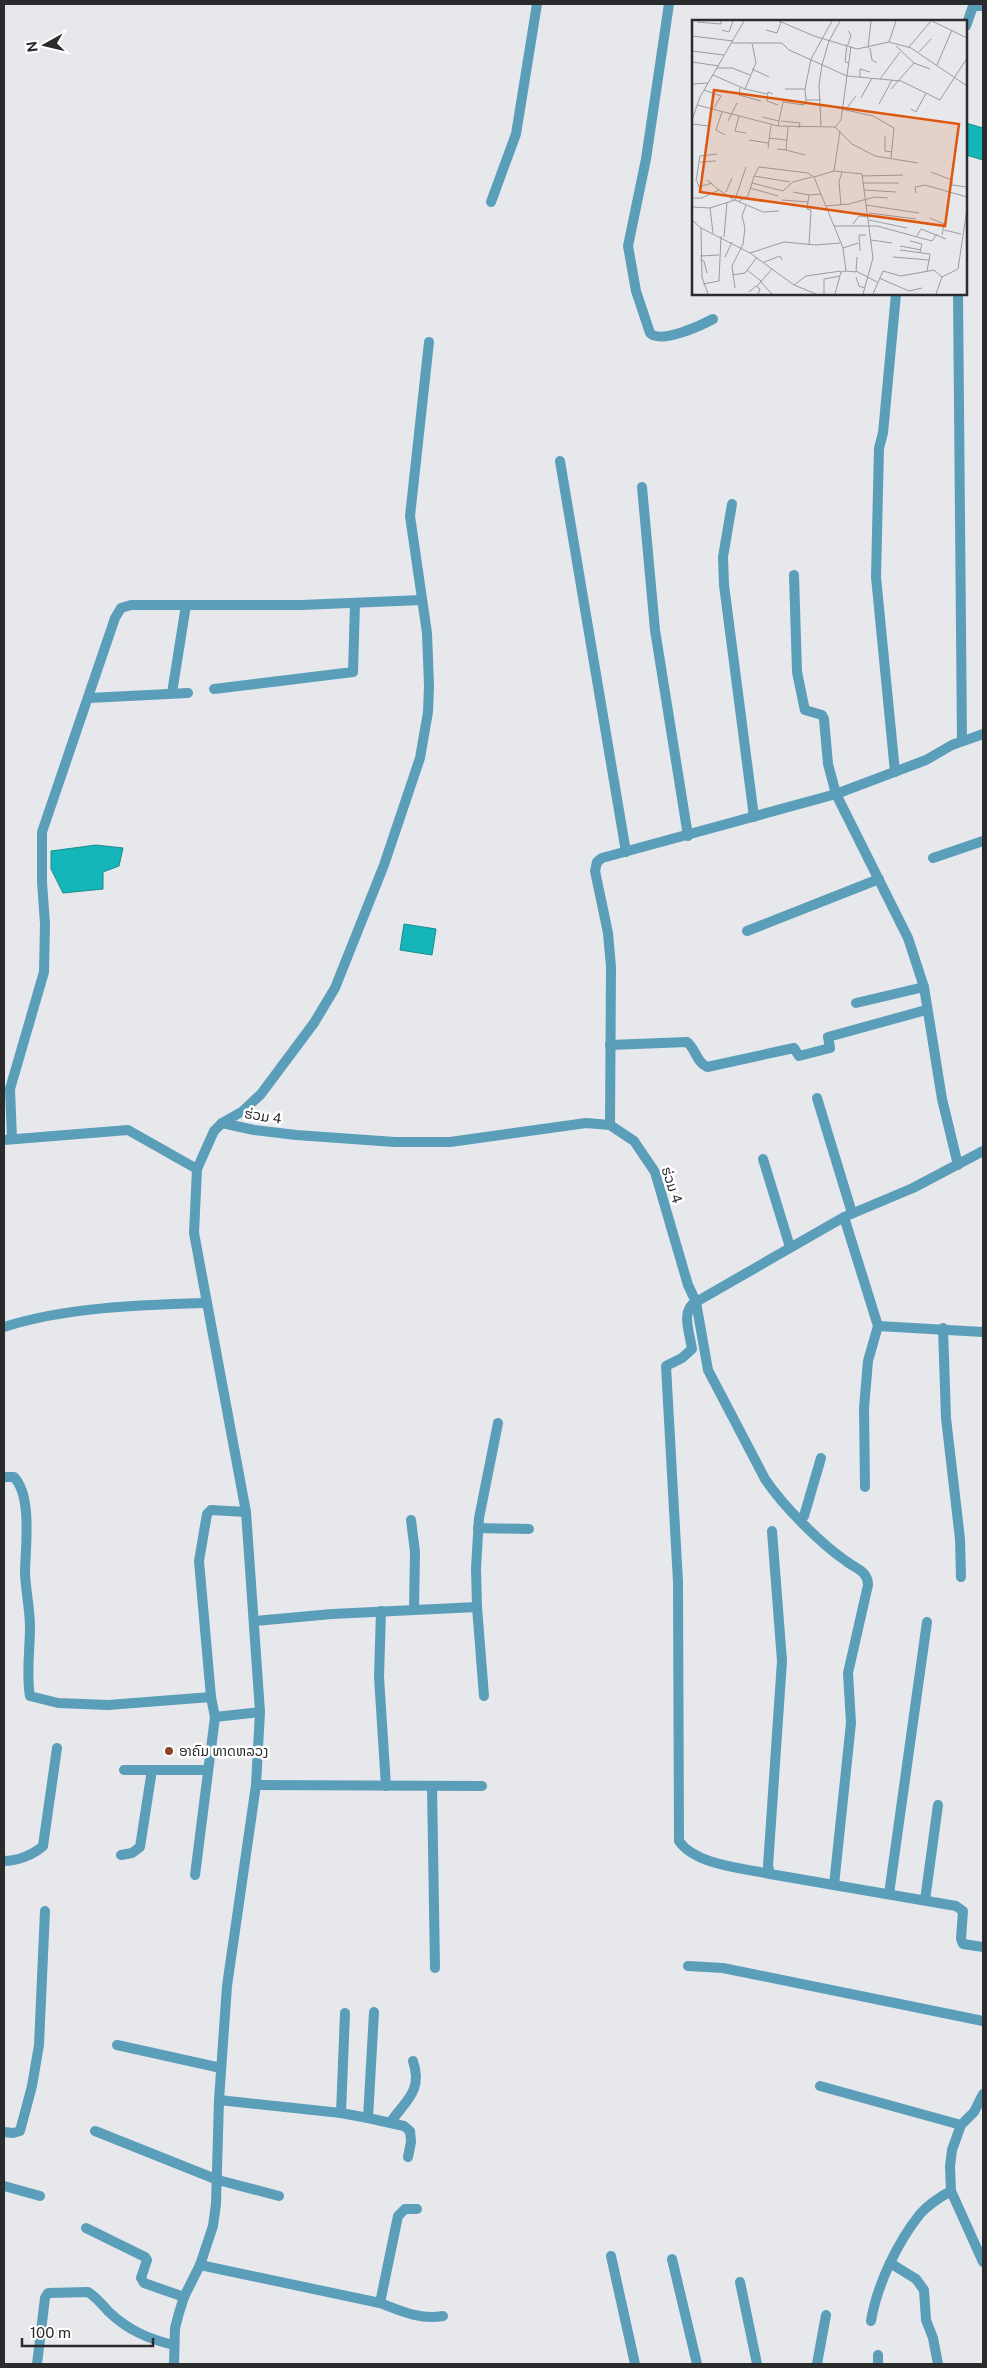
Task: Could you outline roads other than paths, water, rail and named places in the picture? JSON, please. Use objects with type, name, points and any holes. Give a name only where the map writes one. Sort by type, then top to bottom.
[{"type":"street","points":[[491,202],[516,134],[537,4]]},
{"type":"street","points":[[669,4],[647,150],[628,246],[636,291],[650,333],[653,336],[659,338],[696,328],[713,319]]},
{"type":"street","points":[[967,23],[972,6],[983,6]]},
{"type":"street","points":[[895,772],[876,577],[879,448],[883,433],[896,295]]},
{"type":"street","points":[[958,295],[962,741]]},
{"type":"street","points":[[174,2364],[175,2328],[184,2297],[200,2265],[213,2226],[218,2180],[219,2100],[230,1957],[256,1785],[260,1712],[256,1621],[246,1512],[194,1233],[197,1169],[207,1142],[222,1123],[243,1111],[261,1094],[294,1050],[335,988],[384,864],[420,758],[428,712],[427,633],[410,516],[430,342]]},
{"type":"street","points":[[560,461],[626,852]]},
{"type":"street","points":[[642,487],[655,630],[688,836]]},
{"type":"street","points":[[732,504],[723,557],[724,585],[754,817]]},
{"type":"street","points":[[794,575],[799,680],[805,710],[822,715],[824,719],[828,764],[836,794],[908,938],[924,987],[926,1010],[942,1098],[958,1165]]},
{"type":"street","points":[[197,1169],[128,1130],[8,1140],[7,1087],[44,972],[45,924],[42,882],[42,832],[115,618],[121,608],[131,605],[355,603],[422,600]]},
{"type":"street","points":[[214,689],[353,672],[355,603]]},
{"type":"street","points":[[172,693],[186,605]]},
{"type":"street","points":[[89,698],[188,693]]},
{"type":"street","points":[[610,1125],[611,968],[608,932],[595,871],[597,862],[602,858],[836,794],[926,760],[962,741],[983,734]]},
{"type":"street","points":[[933,858],[983,841]]},
{"type":"street","points":[[747,931],[879,879]]},
{"type":"street","points":[[856,1003],[924,987]]},
{"type":"street","points":[[610,1045],[687,1042],[692,1046],[701,1065],[707,1067],[794,1048],[798,1056],[830,1048],[828,1037],[926,1010]]},
{"type":"street","points":[[816,1098],[878,1326],[868,1361],[864,1408],[865,1487]]},
{"type":"street","name":"ຮ່ວມ 4","points":[[222,1123],[254,1130],[296,1135],[395,1142],[450,1142],[586,1123],[610,1125],[634,1141],[655,1172],[688,1285],[696,1302],[708,1370],[765,1479],[776,1496],[799,1519],[845,1561],[864,1572],[868,1578],[848,1673],[851,1723],[834,1885]]},
{"type":"street","points":[[692,1349],[686,1312],[690,1305],[848,1215],[913,1188],[983,1151]]},
{"type":"street","points":[[762,1159],[790,1247]]},
{"type":"street","points":[[4,1327],[24,1320],[101,1310],[207,1303]]},
{"type":"street","points":[[878,1326],[942,1328],[983,1332]]},
{"type":"street","points":[[942,1328],[946,1418],[960,1539],[961,1577]]},
{"type":"street","points":[[703,1343],[692,1349],[682,1358],[666,1366],[678,1582],[679,1841],[684,1848],[697,1856],[770,1874],[925,1900],[961,1908],[963,1944],[983,1947]]},
{"type":"street","points":[[484,1696],[477,1607],[478,1528],[498,1423]]},
{"type":"street","points":[[799,1519],[804,1516],[821,1458]]},
{"type":"street","points":[[4,1477],[14,1477],[20,1482],[23,1495],[26,1531],[25,1574],[30,1625],[29,1693],[32,1698],[58,1703],[108,1705],[211,1697]]},
{"type":"street","points":[[195,1875],[214,1717],[199,1561],[207,1514],[210,1510],[246,1512]]},
{"type":"street","points":[[411,1520],[415,1552],[414,1610]]},
{"type":"street","points":[[478,1528],[529,1529]]},
{"type":"street","points":[[770,1874],[768,1866],[782,1661],[772,1531]]},
{"type":"street","points":[[256,1621],[477,1607]]},
{"type":"street","points":[[381,1612],[379,1677],[386,1786]]},
{"type":"street","points":[[889,1894],[926,1622]]},
{"type":"street","points":[[214,1717],[260,1712]]},
{"type":"street","points":[[4,1860],[25,1856],[36,1852],[43,1846],[57,1748]]},
{"type":"street","points":[[124,1770],[208,1770]]},
{"type":"street","points":[[121,1855],[132,1853],[140,1846],[152,1770]]},
{"type":"street","points":[[256,1785],[482,1786]]},
{"type":"street","points":[[432,1786],[435,1968]]},
{"type":"street","points":[[925,1900],[938,1805]]},
{"type":"street","points":[[4,2132],[13,2133],[20,2131],[32,2086],[39,2035],[45,1911]]},
{"type":"street","points":[[688,1966],[722,1968],[983,2021]]},
{"type":"street","points":[[368,2118],[374,2012]]},
{"type":"street","points":[[340,2113],[345,2013]]},
{"type":"street","points":[[117,2045],[221,2068]]},
{"type":"street","points":[[390,2123],[416,2087],[417,2079],[413,2061]]},
{"type":"street","points":[[820,2086],[961,2125]]},
{"type":"street","points":[[983,2094],[974,2112],[961,2125],[952,2150],[950,2166],[951,2191],[983,2262]]},
{"type":"street","points":[[219,2100],[340,2113],[404,2126],[410,2131],[411,2142],[408,2157]]},
{"type":"street","points":[[95,2131],[218,2180],[280,2196]]},
{"type":"street","points":[[4,2186],[40,2196]]},
{"type":"street","points":[[871,2321],[875,2297],[890,2263],[920,2214],[932,2202],[951,2191]]},
{"type":"street","points":[[380,2303],[398,2216],[405,2209],[418,2209]]},
{"type":"street","points":[[86,2228],[145,2257],[147,2260],[140,2278],[144,2283],[184,2297]]},
{"type":"street","points":[[611,2256],[635,2364]]},
{"type":"street","points":[[672,2259],[697,2364]]},
{"type":"street","points":[[890,2263],[916,2279],[924,2290],[926,2320],[933,2338],[938,2364]]},
{"type":"street","points":[[200,2265],[380,2303],[417,2316],[430,2318],[443,2316]]},
{"type":"street","points":[[740,2282],[757,2364]]},
{"type":"street","points":[[37,2364],[45,2298],[48,2293],[58,2291],[88,2292],[110,2312],[150,2340],[174,2345]]},
{"type":"street","points":[[817,2364],[826,2315]]},
{"type":"water","points":[[967,123],[983,128],[983,160],[967,155]]},
{"type":"water","points":[[96,845],[123,848],[119,866],[103,872],[103,889],[63,893],[51,869],[51,851]]},
{"type":"water","points":[[404,924],[436,929],[432,955],[400,950]]},
{"type":"place","name":"ອາຄົມ ທາດຫລວງ","points":[[169,1751]]}]
